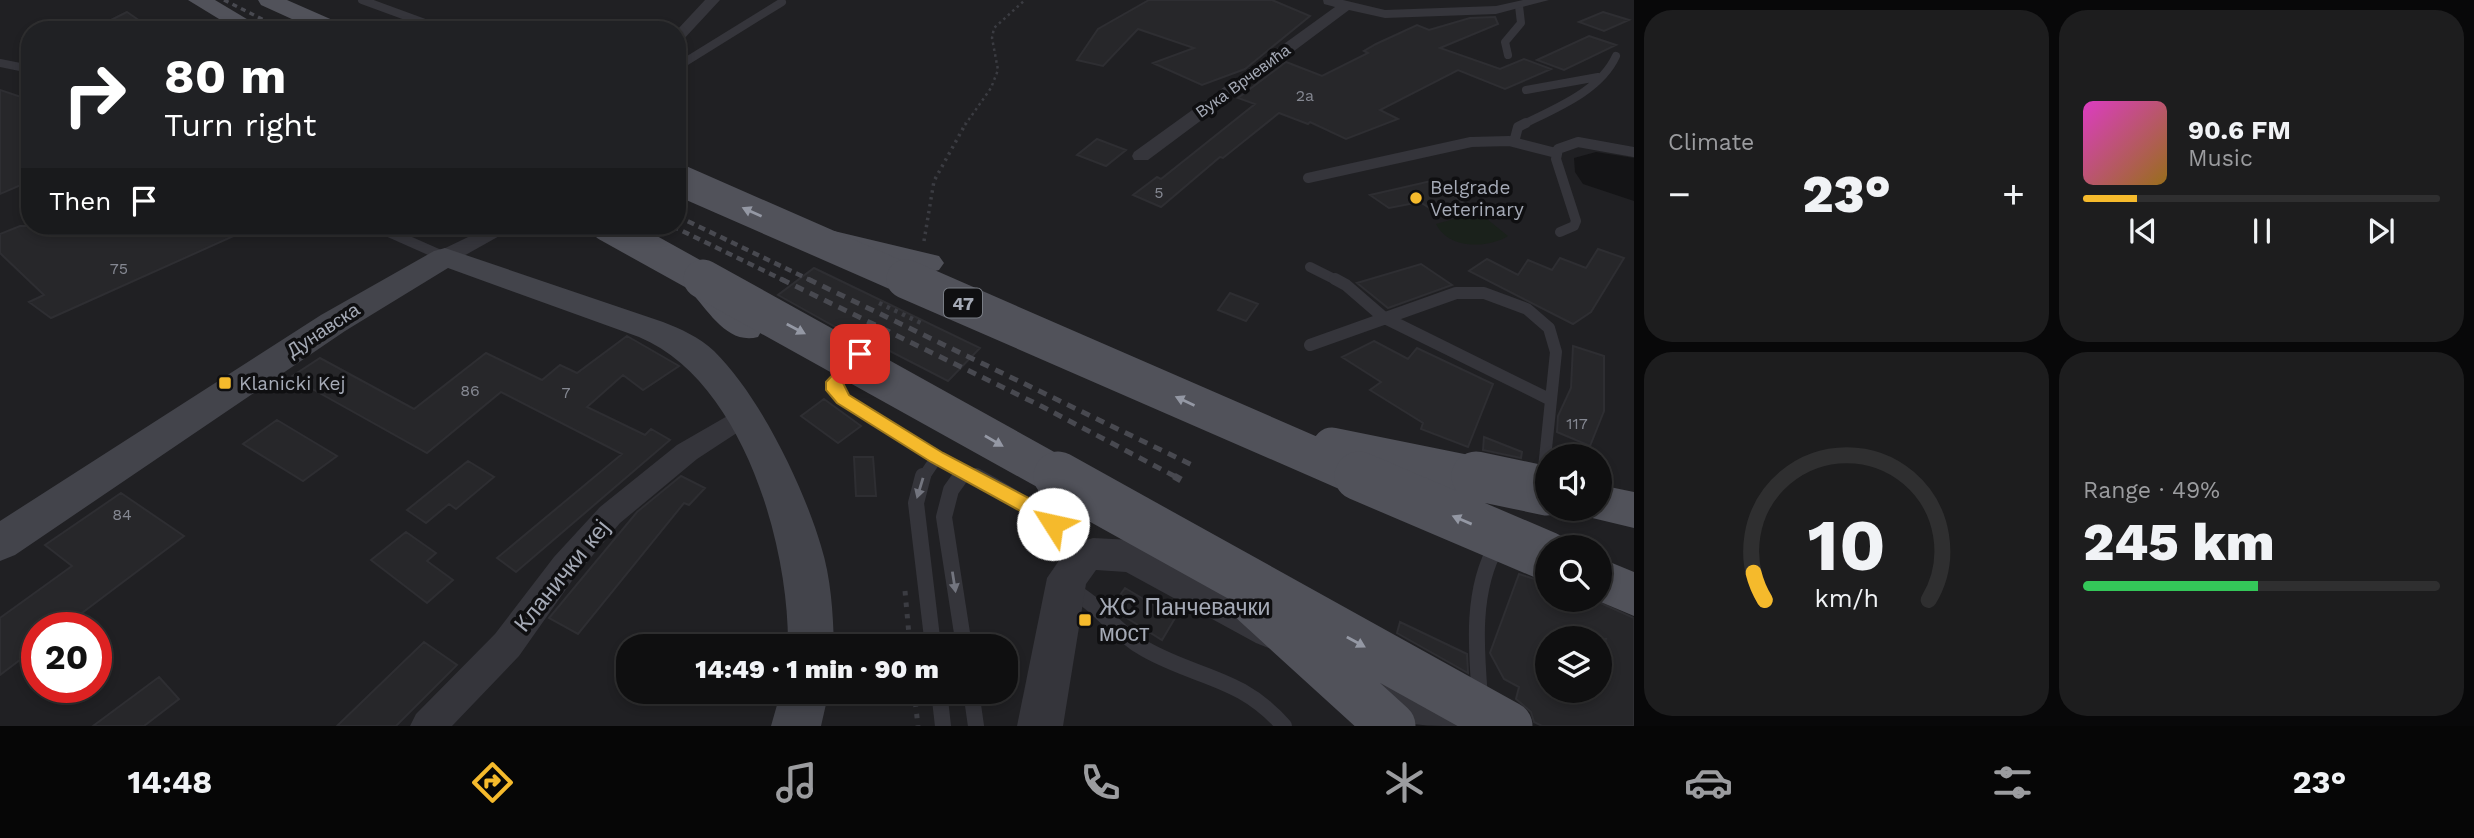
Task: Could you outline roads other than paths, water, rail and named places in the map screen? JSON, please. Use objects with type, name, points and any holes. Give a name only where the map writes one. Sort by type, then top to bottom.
[{"type":"main road","points":[[199,0],[238,21]]},
{"type":"main road","points":[[269,0],[316,21]]},
{"type":"main road","name":"47","points":[[686,183],[1247,429],[1535,551]]},
{"type":"main road","points":[[799,232],[930,256]]},
{"type":"main road","points":[[623,235],[1508,726]]},
{"type":"main road","points":[[445,257],[508,277],[666,335],[701,359],[743,416],[779,484],[803,552],[812,608],[811,634]]},
{"type":"main road","name":"Дунавска","points":[[0,543],[345,316],[445,257]]},
{"type":"main road","points":[[694,274],[745,328]]},
{"type":"main road","points":[[1247,429],[1535,496]]},
{"type":"main road","points":[[1612,505],[1634,510]]},
{"type":"main road","points":[[1211,561],[1391,726]]},
{"type":"main road","points":[[1612,585],[1634,595]]},
{"type":"main road","points":[[796,726],[802,704]]},
{"type":"street","points":[[686,28],[713,0]]},
{"type":"street","points":[[1325,0],[1349,3],[1385,14],[1478,11],[1542,0]]},
{"type":"street","name":"Вука Врчевића","points":[[1141,156],[1349,3]]},
{"type":"street","points":[[445,257],[489,235]]},
{"type":"street","name":"Кланички кеј","points":[[428,726],[507,645],[565,566],[610,515],[687,452],[743,416]]},
{"type":"street","points":[[1040,726],[1074,573],[1117,554],[1132,556],[1166,572],[1436,726]]},
{"type":"lane","points":[[362,0],[419,21]]},
{"type":"lane","points":[[686,61],[782,2]]},
{"type":"lane","points":[[1508,55],[1504,42],[1521,23],[1519,6]]},
{"type":"lane","points":[[1514,142],[1516,131],[1524,122],[1558,108],[1602,77],[1611,68],[1615,56]]},
{"type":"lane","points":[[0,63],[21,67]]},
{"type":"lane","points":[[1526,90],[1602,77]]},
{"type":"lane","points":[[1308,178],[1471,142],[1514,142],[1556,153]]},
{"type":"lane","points":[[1556,153],[1565,144],[1578,142],[1634,152]]},
{"type":"lane","points":[[1556,153],[1576,221],[1574,226],[1560,232]]},
{"type":"lane","points":[[395,235],[445,257]]},
{"type":"lane","points":[[1310,267],[1346,285],[1384,317],[1550,400]]},
{"type":"lane","points":[[1310,345],[1350,327],[1467,291],[1523,306],[1545,321],[1556,342],[1546,444]]},
{"type":"lane","points":[[841,344],[879,364]]},
{"type":"lane","points":[[860,354],[834,382],[834,390],[843,399],[937,457],[1039,512],[1067,535],[1074,573],[1082,596],[1128,639],[1244,688],[1272,709],[1284,726]]},
{"type":"lane","points":[[932,634],[916,503],[924,473],[937,457]]},
{"type":"lane","points":[[962,634],[944,517],[951,490],[965,471]]},
{"type":"lane","points":[[1483,726],[1475,648],[1486,567],[1490,553],[1516,524]]},
{"type":"lane","points":[[940,704],[943,726]]},
{"type":"lane","points":[[973,704],[976,726]]},
{"type":"railway","points":[[224,0],[266,21]]},
{"type":"railway","points":[[686,220],[812,281]]},
{"type":"railway","points":[[686,233],[785,281]]},
{"type":"railway","points":[[781,279],[1041,406],[1178,478]]},
{"type":"railway","points":[[808,279],[1192,465]]},
{"type":"railway","points":[[1174,476],[1181,480]]},
{"type":"place","name":"Belgrade Veterinary","points":[[1416,198]]},
{"type":"place","name":"Klanicki Kej","points":[[225,383]]},
{"type":"place","name":"ЖС Панчевачки мост","points":[[1085,620]]}]
